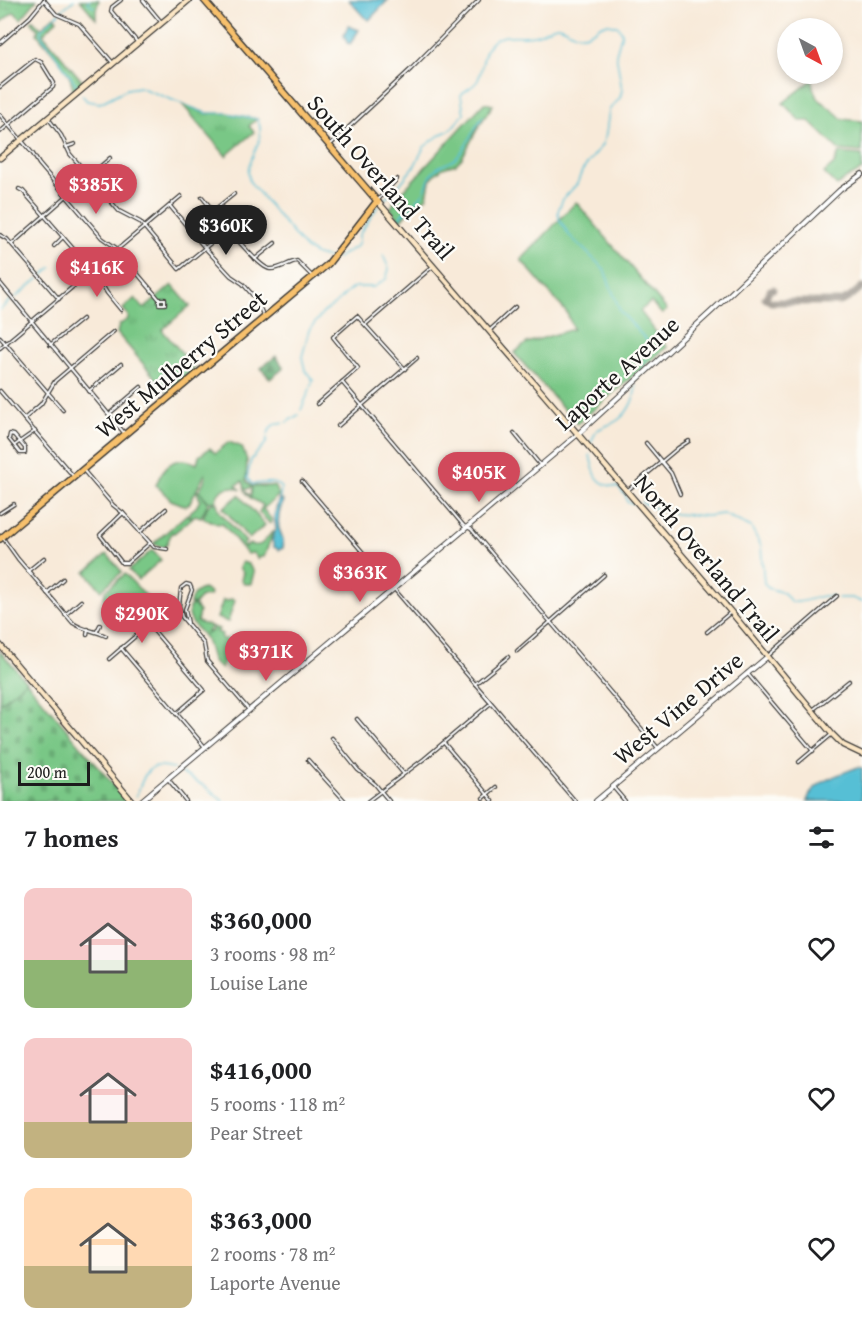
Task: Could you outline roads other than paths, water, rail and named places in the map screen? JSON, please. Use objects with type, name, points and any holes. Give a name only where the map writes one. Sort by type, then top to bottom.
[{"type":"main road","points":[[0,158],[189,0]]},
{"type":"main road","name":"South Overland Trail","points":[[204,0],[530,378]]},
{"type":"main road","name":"West Mulberry Street","points":[[1,538],[313,277],[334,257],[379,203]]},
{"type":"main road","name":"North Overland Trail","points":[[530,378],[731,612],[832,734],[843,745],[862,754]]},
{"type":"main road","points":[[0,645],[132,801]]},
{"type":"street","points":[[0,43],[30,17],[44,0],[58,15],[77,22],[113,63]]},
{"type":"street","points":[[121,0],[112,7],[111,11],[138,43]]},
{"type":"street","points":[[143,0],[162,22]]},
{"type":"street","points":[[329,145],[411,69],[480,0]]},
{"type":"street","points":[[0,87],[33,59],[38,59],[50,74],[54,86],[0,132]]},
{"type":"street","points":[[0,115],[102,238],[117,250],[159,299]]},
{"type":"street","points":[[48,118],[60,132],[66,147],[110,201],[121,213],[138,221],[179,269],[228,228]]},
{"type":"street","points":[[66,147],[75,144]]},
{"type":"street","points":[[12,244],[110,158]]},
{"type":"street","name":"Laporte Avenue","points":[[141,801],[578,434],[840,190],[862,174]]},
{"type":"street","name":"West Mulberry Street","points":[[379,203],[397,179]]},
{"type":"street","points":[[19,189],[24,191],[92,271],[121,310]]},
{"type":"street","points":[[110,201],[119,193]]},
{"type":"street","points":[[213,211],[234,194]]},
{"type":"street","points":[[0,348],[181,196]]},
{"type":"street","points":[[202,197],[263,267],[270,269],[298,261],[313,277]]},
{"type":"street","points":[[170,206],[205,248],[250,292],[264,317]]},
{"type":"street","points":[[234,236],[254,218]]},
{"type":"street","points":[[0,235],[12,244],[59,299]]},
{"type":"street","points":[[54,246],[63,237]]},
{"type":"street","points":[[255,259],[274,243]]},
{"type":"street","points":[[366,324],[433,266]]},
{"type":"street","points":[[0,283],[125,434]]},
{"type":"street","points":[[489,331],[515,307]]},
{"type":"street","points":[[317,404],[358,368],[333,337],[357,316],[405,369]]},
{"type":"street","points":[[50,345],[82,319]]},
{"type":"street","points":[[24,419],[39,406],[53,383],[114,331]]},
{"type":"street","points":[[0,337],[63,410]]},
{"type":"street","points":[[338,426],[417,358]]},
{"type":"street","points":[[89,391],[121,364]]},
{"type":"street","points":[[342,382],[658,748]]},
{"type":"street","points":[[109,414],[141,387]]},
{"type":"street","points":[[0,391],[74,477]]},
{"type":"street","points":[[14,446],[35,431]]},
{"type":"street","points":[[514,433],[541,466]]},
{"type":"street","points":[[13,434],[26,449],[25,453],[21,453],[14,446],[9,435],[13,434]]},
{"type":"street","points":[[627,490],[689,441]]},
{"type":"street","points":[[646,443],[674,478],[680,494]]},
{"type":"street","points":[[83,469],[113,505],[150,543],[157,549],[167,549]]},
{"type":"street","points":[[302,481],[575,801]]},
{"type":"street","points":[[0,513],[14,504]]},
{"type":"street","points":[[140,532],[166,509]]},
{"type":"street","points":[[123,513],[100,535],[122,563],[126,563],[150,543]]},
{"type":"street","points":[[1,538],[75,625],[106,636]]},
{"type":"street","points":[[28,571],[44,558]]},
{"type":"street","points":[[517,651],[604,575]]},
{"type":"street","points":[[47,593],[63,579]]},
{"type":"street","points":[[188,623],[185,609],[192,590],[190,585],[186,584],[181,588],[179,606],[182,617],[204,644],[207,661],[249,710]]},
{"type":"street","name":"West Vine Drive","points":[[596,801],[837,596]]},
{"type":"street","points":[[65,615],[81,601]]},
{"type":"street","points":[[707,632],[731,612]]},
{"type":"street","points":[[109,659],[162,614]]},
{"type":"street","points":[[97,631],[100,625]]},
{"type":"street","points":[[149,625],[204,690],[176,714]]},
{"type":"street","points":[[87,635],[88,629]]},
{"type":"street","points":[[122,648],[205,747]]},
{"type":"street","points":[[475,684],[508,657]]},
{"type":"street","points":[[747,674],[813,751]]},
{"type":"street","points":[[812,711],[849,681]]},
{"type":"street","points":[[368,801],[444,743],[491,703]]},
{"type":"street","points":[[357,719],[403,773]]},
{"type":"street","points":[[799,762],[832,734]]},
{"type":"street","points":[[332,738],[358,770],[389,801]]},
{"type":"street","points":[[444,743],[493,801]]},
{"type":"street","points":[[308,760],[345,801]]},
{"type":"street","points":[[168,779],[186,801]]},
{"type":"street","points":[[483,798],[496,787]]},
{"type":"street","points":[[613,787],[625,801]]},
{"type":"water","points":[[349,0],[388,0],[369,20]]},
{"type":"water","points":[[348,26],[359,30],[350,44],[347,43],[344,35]]},
{"type":"water","points":[[279,498],[283,501],[278,521],[284,542],[283,548],[279,550],[274,547],[272,540],[276,529],[274,516]]},
{"type":"water","points":[[858,767],[862,768],[862,801],[807,801],[810,794],[821,783]]},
{"type":"waterway","points":[[60,11],[74,0]]},
{"type":"waterway","points":[[90,0],[87,2],[94,7]]},
{"type":"waterway","points":[[56,16],[59,13]]},
{"type":"waterway","points":[[54,17],[41,30],[41,35],[78,87]]},
{"type":"waterway","points":[[381,202],[397,188],[415,165],[424,147],[450,130],[464,114],[461,95],[478,80],[487,49],[495,39],[506,36],[533,35],[556,26],[581,35],[606,24],[619,27],[622,33],[616,54],[622,90],[620,98],[609,110],[602,145],[582,171],[577,184],[563,199],[558,211],[559,219],[569,235],[604,269],[620,311],[649,343],[649,352],[642,371]]},
{"type":"waterway","points":[[82,95],[87,101],[100,103],[127,89],[139,87],[206,113],[227,113],[257,119],[260,135],[249,166],[250,182],[305,248],[317,255],[329,258]]},
{"type":"waterway","points":[[399,218],[422,195],[435,170],[453,161],[459,154],[484,116]]},
{"type":"waterway","points":[[337,258],[357,246],[359,235],[378,206]]},
{"type":"waterway","points":[[311,386],[313,380],[305,370],[302,357],[309,330],[324,312],[351,289],[374,287],[386,279],[389,269],[383,255]]},
{"type":"waterway","points":[[43,275],[52,267]]},
{"type":"waterway","points":[[16,297],[38,279]]},
{"type":"waterway","points":[[0,310],[11,300]]},
{"type":"waterway","points":[[591,443],[596,431],[622,417],[633,400],[636,385]]},
{"type":"waterway","points":[[301,410],[310,389]]},
{"type":"waterway","points":[[287,422],[298,415]]},
{"type":"waterway","points":[[268,434],[273,425],[283,423]]},
{"type":"waterway","points":[[267,438],[266,443],[251,460],[247,478],[252,484],[278,485],[281,488],[280,498]]},
{"type":"waterway","points":[[590,455],[597,478],[605,484],[618,487],[626,496],[627,502],[633,503]]},
{"type":"waterway","points":[[641,502],[675,514],[707,516],[723,514],[751,527],[761,546],[764,583],[768,588],[784,593],[791,602],[833,596]]},
{"type":"waterway","points":[[838,598],[852,598],[862,602]]},
{"type":"waterway","points":[[136,796],[145,776],[152,768],[173,769]]},
{"type":"waterway","points":[[181,773],[206,787],[223,801]]}]
